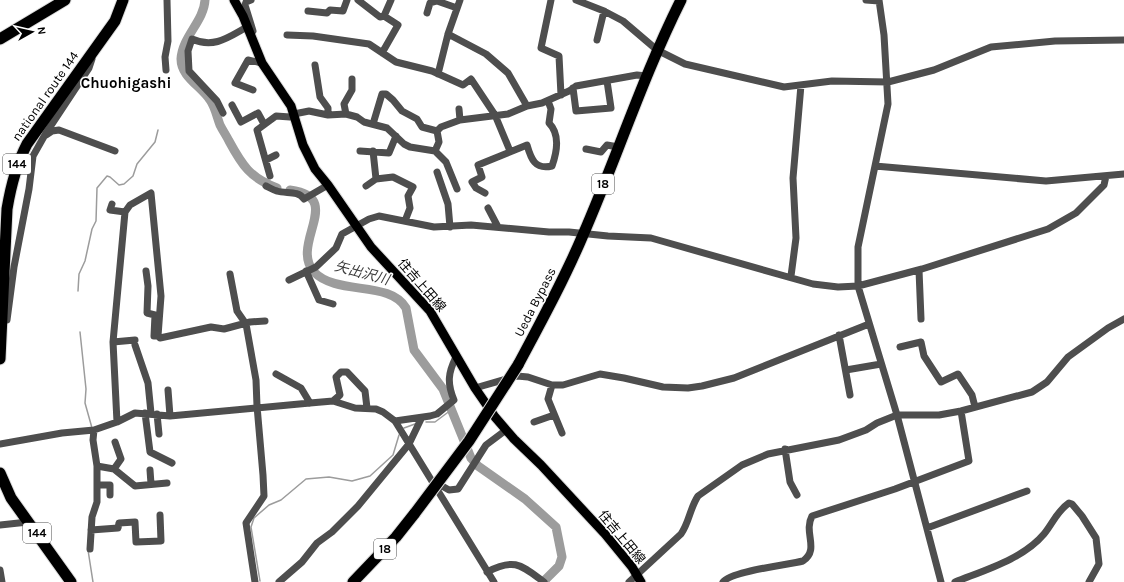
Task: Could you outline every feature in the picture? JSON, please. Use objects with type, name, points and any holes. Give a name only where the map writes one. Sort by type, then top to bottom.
[{"type":"highway","points":[[0,39],[65,0]]},
{"type":"highway","name":"national route 144","points":[[0,359],[7,209],[11,184],[17,163],[26,144],[115,21],[123,0]]},
{"type":"highway","name":"Ueda Bypass","points":[[353,582],[396,537],[470,441],[518,365],[549,307],[584,234],[646,76],[681,0]]},
{"type":"highway","name":"144","points":[[1,480],[11,498],[71,582]]},
{"type":"main road","name":"住吉上田線","points":[[234,0],[246,24],[262,63],[294,114],[303,144],[315,170],[328,185],[371,247],[430,311],[475,388],[506,430],[605,534],[639,579]]},
{"type":"street","points":[[166,70],[165,57],[168,41],[167,0]]},
{"type":"street","points":[[223,113],[217,100],[189,71],[188,46],[192,39],[209,44],[218,43],[246,24],[245,3],[252,0]]},
{"type":"street","points":[[308,11],[327,13],[330,10],[343,11],[347,0]]},
{"type":"street","points":[[358,0],[371,8],[380,17],[384,16],[398,25],[382,53]]},
{"type":"street","points":[[384,16],[391,0]]},
{"type":"street","points":[[438,74],[448,34],[460,0]]},
{"type":"street","points":[[551,0],[541,48],[559,56],[561,95]]},
{"type":"street","points":[[576,0],[604,11],[623,21],[658,50],[685,64],[772,86],[784,87],[832,81],[888,82],[934,70],[991,47],[1055,41],[1124,40]]},
{"type":"street","points":[[866,0],[879,1],[888,82],[888,104],[858,247],[858,286],[868,324],[897,415],[941,582]]},
{"type":"street","points":[[428,13],[430,2],[437,1],[457,8]]},
{"type":"street","points":[[246,11],[254,36],[252,40]]},
{"type":"street","points":[[597,40],[604,11]]},
{"type":"street","points":[[448,34],[486,54],[508,73],[527,106]]},
{"type":"street","points":[[287,35],[313,36],[369,44],[396,62],[438,74],[463,85],[471,79],[495,116],[510,151]]},
{"type":"street","points":[[2,320],[7,320],[14,267],[29,189],[31,164],[44,136],[89,68],[92,59],[90,57]]},
{"type":"street","points":[[254,90],[235,82],[248,60],[262,63]]},
{"type":"street","points":[[315,65],[320,97],[328,108],[328,115]]},
{"type":"street","points":[[437,131],[441,127],[460,120],[508,114],[527,106],[548,101],[573,88],[637,75],[646,76]]},
{"type":"street","points":[[346,114],[344,104],[352,90],[352,79]]},
{"type":"street","points":[[573,88],[576,111],[611,108],[607,81]]},
{"type":"street","points":[[791,276],[796,238],[793,178],[801,85]]},
{"type":"street","points":[[373,124],[382,94],[386,94],[402,111],[417,119],[422,127],[437,131]]},
{"type":"street","points":[[485,193],[476,188],[472,182],[482,177],[478,165],[510,151],[527,145],[533,163],[537,166],[552,166],[555,158],[556,134],[549,123],[551,109],[548,101]]},
{"type":"street","points":[[232,105],[242,122],[258,113],[264,124]]},
{"type":"street","points":[[459,109],[460,120]]},
{"type":"street","points":[[270,176],[257,130],[276,116],[290,117],[294,114],[314,111],[328,115],[346,114],[387,128],[410,147],[434,151],[446,162],[457,189]]},
{"type":"street","points":[[44,136],[52,131],[59,130],[114,151]]},
{"type":"street","points":[[434,151],[439,142],[437,131]]},
{"type":"street","points":[[360,151],[389,153],[396,136]]},
{"type":"street","points":[[586,149],[601,152],[610,145],[618,147]]},
{"type":"street","points":[[373,151],[376,179]]},
{"type":"street","points":[[266,160],[276,155]]},
{"type":"street","points":[[875,166],[1046,181],[1124,174]]},
{"type":"street","points":[[437,172],[448,204],[450,227]]},
{"type":"street","points":[[289,280],[316,267],[336,248],[342,234],[375,216],[434,227],[472,225],[651,238],[791,276],[813,284],[838,287],[858,286],[919,270],[1048,229],[1076,212],[1104,185],[1106,176]]},
{"type":"street","points":[[366,186],[376,179],[393,177],[413,187],[408,196],[410,208],[405,221]]},
{"type":"street","points":[[266,186],[278,191],[295,193],[302,196],[304,199],[328,185]]},
{"type":"street","points":[[117,422],[113,342],[125,212],[130,205],[151,193],[161,296],[158,336]]},
{"type":"street","points":[[112,204],[110,210],[125,212]]},
{"type":"street","points":[[488,208],[498,227]]},
{"type":"street","points":[[919,270],[921,319]]},
{"type":"street","points":[[146,271],[148,286],[147,313],[155,315],[154,336],[158,336],[160,338],[211,327],[224,329],[265,321]]},
{"type":"street","points":[[307,271],[319,300],[333,304]]},
{"type":"street","points":[[230,274],[237,311],[246,324],[256,380],[264,496],[246,523],[255,582]]},
{"type":"street","points":[[629,582],[639,579],[681,534],[686,527],[694,502],[698,496],[742,466],[768,454],[785,449],[839,440],[866,430],[877,423],[897,415],[938,415],[961,411],[1040,389],[1068,357],[1108,328],[1124,319]]},
{"type":"street","points":[[475,388],[517,376],[528,377],[552,385],[563,385],[600,374],[663,387],[688,388],[702,386],[734,378],[868,324]]},
{"type":"street","points":[[839,335],[850,395]]},
{"type":"street","points":[[113,342],[135,343],[148,383],[151,413],[150,452],[172,463]]},
{"type":"street","points":[[900,346],[921,342],[924,356],[940,382],[958,374],[972,395],[975,407]]},
{"type":"street","points":[[395,421],[421,419],[437,414],[448,403],[454,400],[449,388],[449,373],[456,357]]},
{"type":"street","points":[[846,370],[881,364]]},
{"type":"street","points":[[333,401],[340,395],[336,377],[341,372],[347,372],[365,391],[367,408]]},
{"type":"street","points":[[276,374],[301,388],[310,403]]},
{"type":"street","points":[[552,385],[548,399],[562,433]]},
{"type":"street","points":[[168,390],[170,416]]},
{"type":"street","points":[[0,444],[62,433],[94,430],[117,422],[135,413],[151,413],[170,416],[257,406],[333,401],[355,408],[367,408],[383,412],[395,421],[494,582]]},
{"type":"street","points":[[723,582],[726,578],[737,574],[803,561],[810,556],[812,550],[808,528],[812,516],[895,489],[915,480],[969,461],[961,411]]},
{"type":"street","points":[[151,413],[159,434]]},
{"type":"street","points":[[534,422],[554,414]]},
{"type":"street","points":[[279,582],[302,562],[317,543],[358,506],[409,444],[421,419]]},
{"type":"street","points":[[90,549],[92,517],[97,502],[97,466],[93,440],[94,430]]},
{"type":"street","points":[[431,480],[449,490],[455,490],[461,486],[486,445],[506,430]]},
{"type":"street","points":[[114,469],[121,459],[115,442]]},
{"type":"street","points":[[785,449],[790,482],[797,495]]},
{"type":"street","points":[[97,466],[114,469],[135,486],[167,483]]},
{"type":"street","points":[[150,470],[151,484]]},
{"type":"street","points":[[97,485],[110,485],[110,495]]},
{"type":"street","points":[[927,528],[1028,491]]},
{"type":"street","points":[[955,582],[1018,555],[1044,534],[1057,514],[1069,503],[1072,504],[1082,516],[1096,538],[1099,564],[1089,582]]},
{"type":"street","points":[[91,530],[118,528],[119,523],[135,522],[136,542],[162,541],[160,515]]},
{"type":"street","points":[[0,525],[28,522]]},
{"type":"street","points":[[487,572],[495,568],[516,564],[525,567],[542,580]]},
{"type":"street","points":[[0,570],[2,582]]},
{"type":"waterway","name":"矢出沢川","points":[[205,0],[201,15],[182,51],[181,59],[184,71],[212,103],[220,125],[243,164],[260,180],[277,188]]},
{"type":"waterway","points":[[78,291],[79,274],[85,261],[92,229],[96,221],[97,188],[107,176],[119,185],[124,184],[133,176],[137,164],[155,142],[158,130]]},
{"type":"waterway","name":"矢出沢川","points":[[290,190],[306,194],[314,202],[316,212],[308,248],[308,261],[314,272],[324,279],[336,284],[376,291],[388,294],[398,299],[406,308],[414,350],[443,389],[471,458],[478,466],[525,499],[556,527],[562,557],[559,566],[543,582]]},
{"type":"waterway","points":[[80,332],[86,389],[85,403],[92,428]]},
{"type":"waterway","points":[[426,422],[435,422],[451,410]]},
{"type":"waterway","points":[[404,428],[415,424]]},
{"type":"waterway","points":[[260,581],[251,527],[254,518],[269,505],[281,500],[306,479],[329,477],[352,481],[370,476],[393,455],[399,435]]},
{"type":"waterway","points":[[88,550],[93,582]]},
{"type":"district","name":"Chuohigashi","points":[[126,83]]}]
